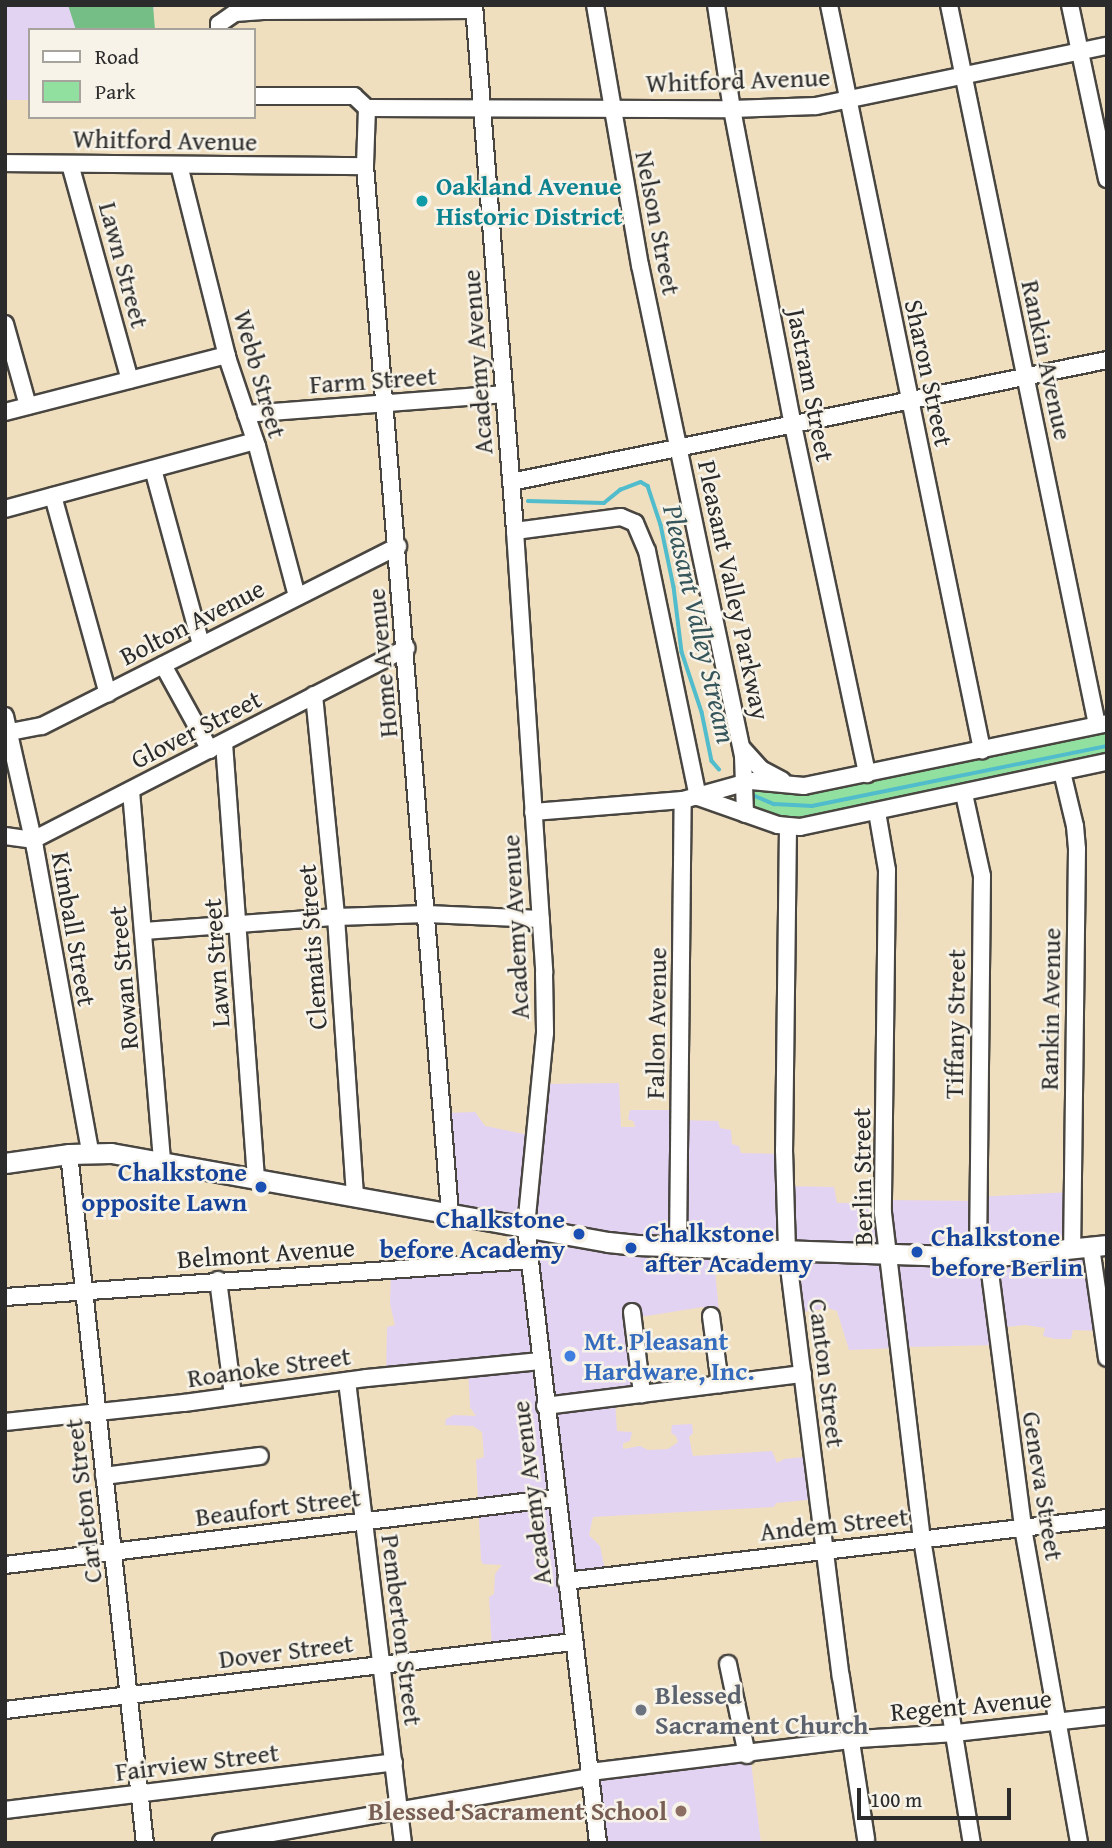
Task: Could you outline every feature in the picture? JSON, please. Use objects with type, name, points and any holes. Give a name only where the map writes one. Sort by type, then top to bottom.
[{"type":"main road","points":[[5,1163],[90,1152],[162,1161],[256,1181],[608,1242],[787,1252],[983,1257],[1090,1247]]},
{"type":"street","name":"Nelson Street","points":[[595,5],[640,265],[680,448]]},
{"type":"street","name":"Jastram Street","points":[[716,5],[732,109],[793,425],[867,774]]},
{"type":"street","name":"Sharon Street","points":[[829,5],[982,750]]},
{"type":"street","name":"Rankin Avenue","points":[[949,5],[1026,377],[1102,724]]},
{"type":"street","points":[[1070,5],[1107,179]]},
{"type":"street","points":[[219,28],[219,24],[235,13],[474,8]]},
{"type":"street","name":"Academy Avenue","points":[[474,8],[515,531],[541,919],[545,1033],[526,1227],[598,1843]]},
{"type":"street","name":"Whitford Avenue","points":[[366,108],[732,109],[816,106],[1107,46]]},
{"type":"street","points":[[256,96],[354,96],[366,108]]},
{"type":"street","name":"Home Avenue","points":[[366,108],[365,166],[398,546],[450,1214]]},
{"type":"street","name":"Whitford Avenue","points":[[5,163],[365,166]]},
{"type":"street","name":"Lawn Street","points":[[71,164],[130,380]]},
{"type":"street","name":"Webb Street","points":[[179,165],[227,355],[255,441],[297,596]]},
{"type":"street","points":[[5,324],[28,406]]},
{"type":"street","points":[[5,412],[227,355]]},
{"type":"street","points":[[680,448],[1107,360]]},
{"type":"street","name":"Farm Street","points":[[246,414],[504,394]]},
{"type":"street","points":[[5,509],[255,441]]},
{"type":"street","name":"Pleasant Valley Parkway","points":[[511,482],[680,448],[741,746],[745,814]]},
{"type":"street","points":[[153,469],[201,645]]},
{"type":"street","points":[[53,496],[108,694]]},
{"type":"street","points":[[515,531],[621,517],[635,523],[647,551],[691,799]]},
{"type":"street","name":"Bolton Avenue","points":[[8,733],[42,726],[398,546]]},
{"type":"street","name":"Glover Street","points":[[33,840],[406,648]]},
{"type":"street","name":"Lawn Street","points":[[163,665],[217,747],[238,924],[256,1181]]},
{"type":"street","name":"Clematis Street","points":[[314,695],[336,917],[355,1197]]},
{"type":"street","name":"Kimball Street","points":[[5,716],[33,840],[90,1152]]},
{"type":"street","points":[[691,799],[706,791],[744,782],[794,785],[867,774],[1102,724]]},
{"type":"street","name":"Pleasant Valley Parkway","points":[[741,746],[761,769],[794,785]]},
{"type":"street","points":[[533,812],[691,799],[788,827],[877,812],[1107,762]]},
{"type":"street","name":"Rankin Avenue","points":[[1062,772],[1075,826],[1077,849],[1090,1247],[1107,1358]]},
{"type":"street","name":"Rowan Street","points":[[131,790],[162,1161]]},
{"type":"street","name":"Tiffany Street","points":[[964,794],[982,876],[983,1257]]},
{"type":"street","name":"Fallon Avenue","points":[[678,1247],[691,799]]},
{"type":"street","name":"Berlin Street","points":[[877,812],[887,870],[883,1213],[922,1539],[972,1843]]},
{"type":"street","name":"Canton Street","points":[[788,827],[784,1150],[787,1252],[866,1839]]},
{"type":"street","points":[[5,836],[33,840]]},
{"type":"street","points":[[144,931],[336,917],[427,914],[541,919]]},
{"type":"street","name":"Carleton Street","points":[[69,1154],[145,1843]]},
{"type":"street","name":"Geneva Street","points":[[983,1257],[1023,1528],[1079,1843]]},
{"type":"street","name":"Belmont Avenue","points":[[5,1297],[530,1260]]},
{"type":"street","points":[[219,1280],[233,1395]]},
{"type":"street","points":[[632,1312],[642,1394]]},
{"type":"street","points":[[711,1315],[720,1384]]},
{"type":"street","name":"Roanoke Street","points":[[5,1422],[540,1361]]},
{"type":"street","points":[[545,1406],[803,1374]]},
{"type":"street","name":"Pemberton Street","points":[[347,1381],[403,1843]]},
{"type":"street","points":[[104,1476],[260,1456]]},
{"type":"street","name":"Beaufort Street","points":[[5,1565],[557,1498]]},
{"type":"street","name":"Andem Street","points":[[566,1581],[1107,1518]]},
{"type":"street","name":"Dover Street","points":[[5,1710],[573,1642]]},
{"type":"street","points":[[727,1664],[747,1755]]},
{"type":"street","name":"Regent Avenue","points":[[221,1842],[400,1813],[590,1775],[852,1741],[956,1733],[1107,1716]]},
{"type":"street","name":"Fairview Street","points":[[5,1810],[394,1762]]},
{"type":"shaded area","points":[[5,5],[155,5],[149,28],[28,28],[28,100],[5,100]]},
{"type":"shaded area","points":[[619,1083],[621,1127],[635,1127],[634,1122],[628,1119],[630,1110],[679,1110],[681,1120],[718,1121],[720,1128],[731,1130],[732,1144],[739,1146],[741,1153],[785,1154],[786,1186],[834,1187],[837,1203],[886,1200],[978,1201],[979,1197],[1070,1192],[1073,1248],[1091,1250],[1102,1331],[1073,1330],[1071,1339],[1055,1339],[1043,1336],[1045,1328],[1025,1325],[998,1328],[998,1345],[908,1347],[898,1343],[897,1348],[849,1350],[837,1311],[828,1308],[797,1313],[788,1254],[720,1252],[715,1270],[719,1311],[713,1316],[703,1307],[634,1318],[642,1392],[615,1399],[617,1431],[632,1432],[630,1441],[623,1443],[623,1449],[640,1446],[648,1450],[668,1449],[678,1442],[676,1436],[671,1433],[672,1425],[692,1424],[693,1433],[689,1437],[693,1456],[772,1451],[777,1463],[784,1459],[812,1456],[817,1499],[776,1503],[774,1507],[593,1517],[589,1535],[600,1546],[606,1574],[569,1579],[574,1640],[492,1649],[489,1597],[494,1594],[495,1574],[502,1565],[483,1564],[481,1560],[476,1460],[484,1457],[482,1432],[473,1426],[445,1425],[446,1419],[454,1415],[476,1416],[470,1407],[468,1368],[386,1374],[387,1327],[395,1325],[390,1304],[391,1269],[523,1260],[526,1229],[453,1215],[444,1113],[475,1112],[485,1126],[534,1136],[541,1084]]},
{"type":"shaded area","name":"Blessed Sacrament School","points":[[751,1762],[761,1843],[608,1843],[600,1779]]},
{"type":"green space","points":[[68,5],[153,5],[155,28],[75,28]]},
{"type":"green space","points":[[1107,722],[1107,761],[788,827],[745,814],[744,782],[789,790]]},
{"type":"waterway","name":"Pleasant Valley Stream","points":[[528,501],[604,503],[620,490],[641,482],[648,486],[661,525],[674,587],[682,652],[702,712],[712,761],[719,769]]},
{"type":"waterway","name":"Pleasant Valley Stream","points":[[755,796],[774,804],[812,806],[1107,746]]},
{"type":"place","name":"Oakland Avenue Historic District","points":[[422,201]]},
{"type":"place","name":"Chalkstone opposite Lawn","points":[[261,1187]]},
{"type":"place","name":"Chalkstone before Academy","points":[[579,1234]]},
{"type":"place","name":"Chalkstone after Academy","points":[[631,1248]]},
{"type":"place","name":"Chalkstone before Berlin","points":[[917,1252]]},
{"type":"place","name":"Mt. Pleasant Hardware, Inc.","points":[[570,1356]]},
{"type":"place","name":"Blessed Sacrament Church","points":[[641,1710]]},
{"type":"place","name":"Blessed Sacrament School","points":[[681,1811]]}]
